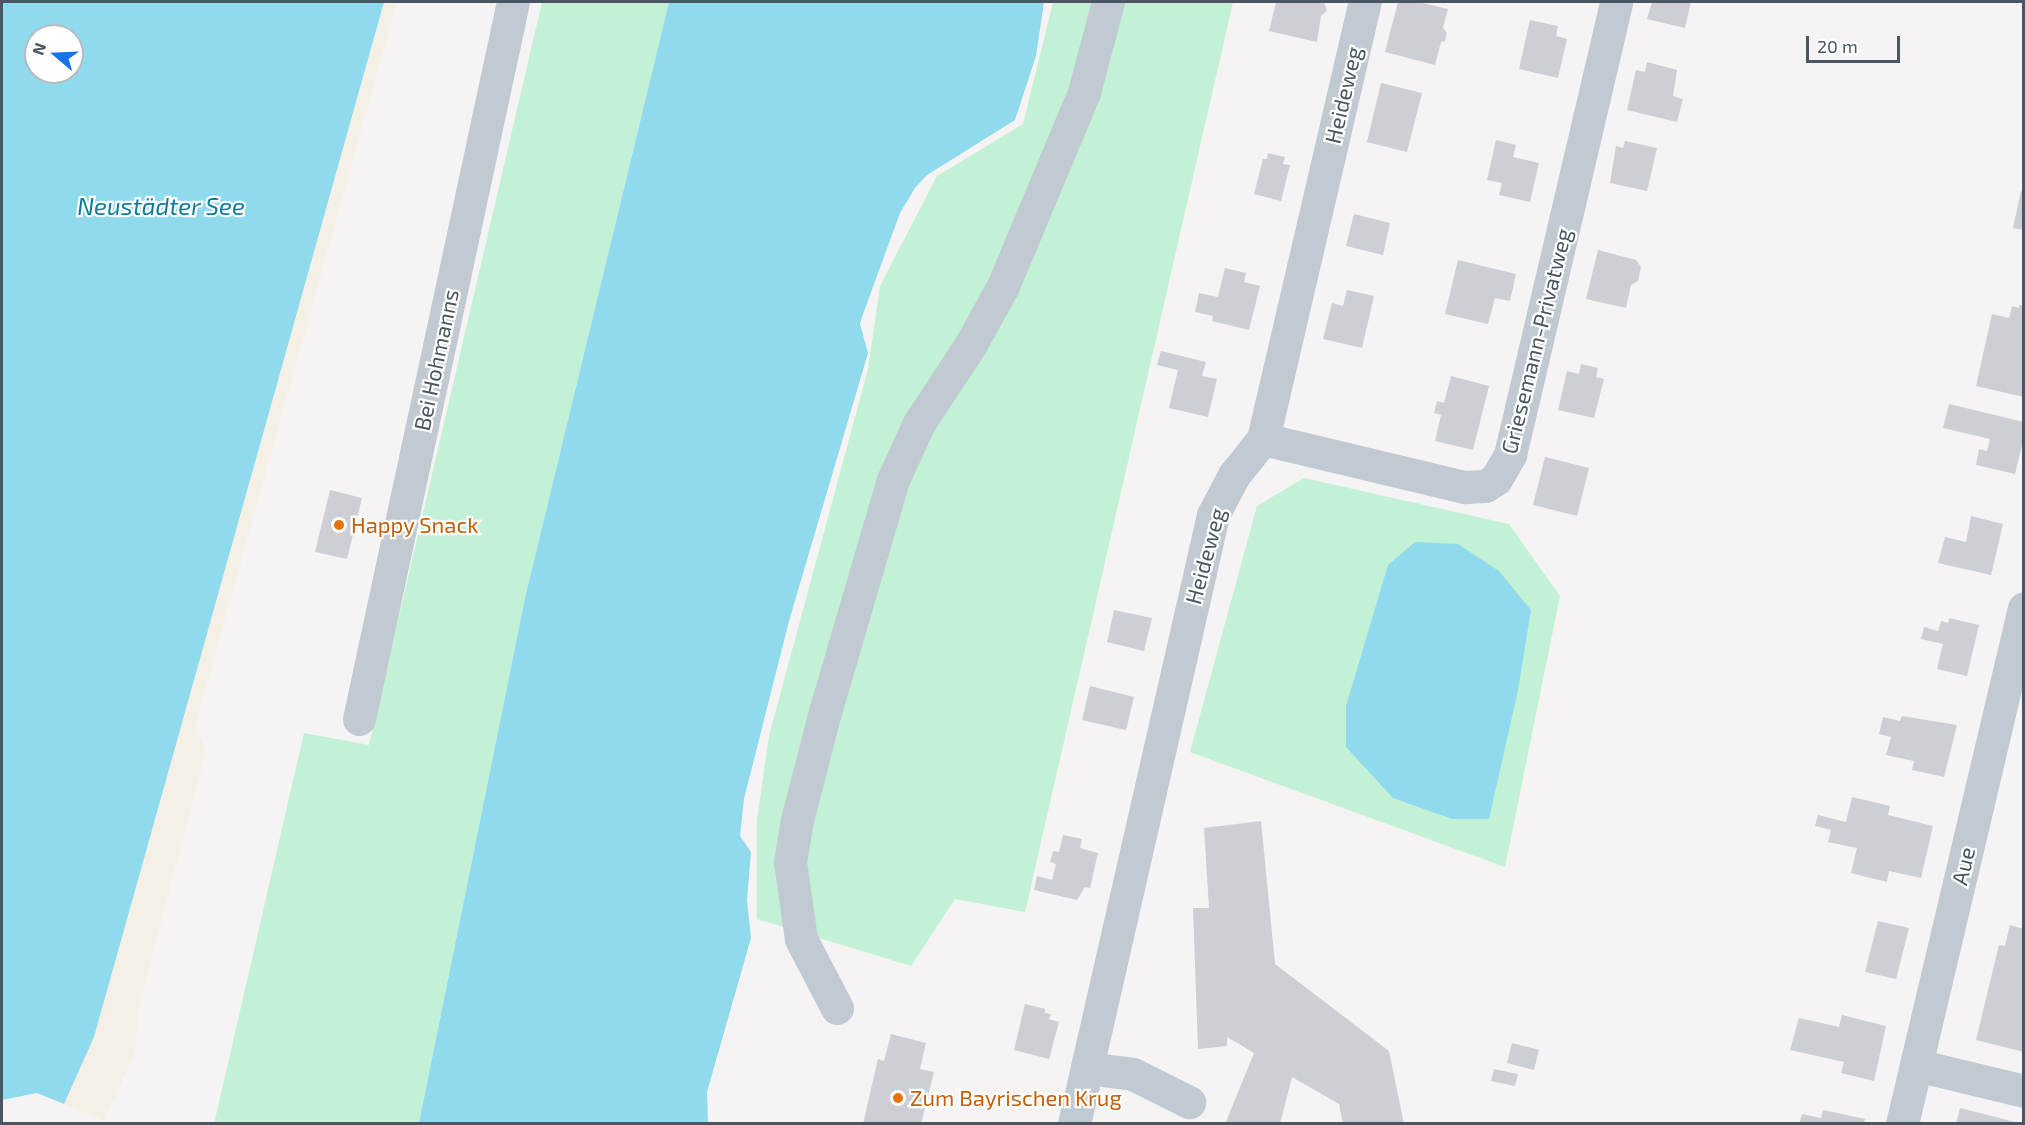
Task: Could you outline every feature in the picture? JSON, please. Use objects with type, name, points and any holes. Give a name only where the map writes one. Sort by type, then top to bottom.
[{"type":"street","name":"Bei Hohmanns","points":[[359,719],[513,2]]},
{"type":"street","points":[[837,1008],[801,939],[790,862],[797,820],[825,712],[893,480],[923,417],[996,302],[1084,93],[1107,2]]},
{"type":"street","name":"Heideweg","points":[[1074,1124],[1213,515],[1234,475],[1263,439],[1365,2]]},
{"type":"street","name":"Griesemann-Privatweg","points":[[1263,439],[1465,488],[1488,485],[1502,471],[1510,455],[1616,2]]},
{"type":"street","name":"Aue","points":[[1902,1124],[2024,608]]},
{"type":"street","points":[[1916,1065],[2024,1091]]},
{"type":"street","points":[[1086,1068],[1133,1074],[1189,1102]]},
{"type":"green space","points":[[542,2],[669,2],[525,598],[419,1123],[214,1124],[304,733],[369,745]]},
{"type":"green space","points":[[1053,2],[1233,2],[1025,912],[955,899],[911,966],[757,919],[757,820],[769,736],[868,369],[880,286],[937,176],[1023,124]]},
{"type":"green space","points":[[1304,478],[1509,524],[1560,596],[1505,867],[1190,752],[1257,506]]},
{"type":"sand","points":[[384,2],[397,2],[195,727],[206,751],[139,1007],[135,1052],[104,1121],[64,1104],[94,1037]]},
{"type":"water","name":"Neustädter See","points":[[2,2],[384,2],[94,1037],[64,1104],[37,1093],[2,1100]]},
{"type":"water","points":[[669,2],[1044,2],[1036,56],[1015,120],[927,175],[915,188],[900,213],[862,317],[860,324],[868,353],[789,621],[744,799],[740,836],[751,852],[747,900],[751,938],[707,1092],[708,1123],[419,1123],[525,598]]},
{"type":"water","points":[[1415,542],[1458,544],[1499,571],[1531,610],[1518,690],[1489,819],[1452,819],[1393,798],[1346,747],[1346,706],[1388,565]]},
{"type":"building","points":[[1276,2],[1324,2],[1327,11],[1321,16],[1317,42],[1269,31]]},
{"type":"building","points":[[1398,2],[1418,2],[1448,9],[1443,28],[1447,33],[1445,41],[1441,42],[1435,65],[1385,52]]},
{"type":"building","points":[[1652,2],[1691,2],[1685,28],[1647,19]]},
{"type":"building","points":[[1530,20],[1558,26],[1556,36],[1567,39],[1558,78],[1519,69]]},
{"type":"building","points":[[1647,62],[1677,70],[1673,96],[1683,99],[1677,122],[1627,110],[1636,70],[1645,72]]},
{"type":"building","points":[[1381,83],[1422,93],[1407,152],[1367,142]]},
{"type":"building","points":[[1496,140],[1516,145],[1513,157],[1539,163],[1530,202],[1499,195],[1502,183],[1487,180]]},
{"type":"building","points":[[1625,141],[1657,148],[1647,191],[1610,183],[1616,146],[1623,148]]},
{"type":"building","points":[[1268,153],[1285,157],[1283,164],[1290,165],[1281,201],[1254,194],[1263,159],[1267,159]]},
{"type":"building","points":[[2021,191],[2024,192],[2024,230],[2013,228]]},
{"type":"building","points":[[1354,214],[1390,223],[1383,255],[1346,246]]},
{"type":"building","points":[[1598,250],[1636,260],[1641,267],[1638,281],[1631,285],[1626,308],[1586,299]]},
{"type":"building","points":[[1458,260],[1516,274],[1510,301],[1495,298],[1488,324],[1445,314]]},
{"type":"building","points":[[1225,268],[1246,273],[1244,282],[1260,286],[1249,330],[1212,321],[1213,316],[1195,312],[1199,293],[1218,297]]},
{"type":"building","points":[[1347,290],[1374,296],[1362,348],[1323,339],[1332,303],[1343,306]]},
{"type":"building","points":[[2019,305],[2024,306],[2024,397],[1976,386],[1992,314],[2009,318],[2012,306],[2019,308]]},
{"type":"building","points":[[1161,351],[1206,362],[1202,376],[1217,379],[1208,417],[1169,408],[1178,370],[1157,365]]},
{"type":"building","points":[[1581,364],[1598,368],[1596,377],[1604,379],[1594,418],[1558,410],[1567,371],[1579,374]]},
{"type":"building","points":[[1451,376],[1489,386],[1473,450],[1435,441],[1441,415],[1434,413],[1437,401],[1444,403]]},
{"type":"building","points":[[1949,404],[2024,422],[2024,437],[2015,474],[1976,465],[1979,449],[1987,451],[1990,439],[1943,428]]},
{"type":"building","points":[[1545,457],[1589,468],[1577,516],[1533,505]]},
{"type":"building","name":"Happy Snack","points":[[330,490],[362,498],[347,559],[315,552]]},
{"type":"building","points":[[1971,516],[2003,524],[1991,575],[1938,563],[1945,537],[1966,542]]},
{"type":"building","points":[[1114,610],[1152,618],[1144,651],[1107,642]]},
{"type":"building","points":[[1949,618],[1979,625],[1967,676],[1937,669],[1943,644],[1921,639],[1924,627],[1938,631],[1941,621],[1948,623]]},
{"type":"building","points":[[1090,686],[1134,697],[1126,730],[1082,720]]},
{"type":"building","points":[[1902,716],[1957,725],[1944,777],[1912,770],[1914,761],[1886,755],[1891,737],[1879,734],[1883,717],[1900,721]]},
{"type":"building","points":[[1852,797],[1890,806],[1888,815],[1933,826],[1921,878],[1889,871],[1887,882],[1851,873],[1857,848],[1828,842],[1831,830],[1815,826],[1818,815],[1846,822]]},
{"type":"building","points":[[1261,821],[1275,964],[1389,1051],[1404,1124],[1343,1124],[1339,1104],[1292,1077],[1280,1124],[1225,1124],[1254,1053],[1227,1037],[1227,1046],[1198,1049],[1193,908],[1209,908],[1204,828]]},
{"type":"building","points":[[1063,835],[1082,839],[1080,848],[1098,853],[1090,888],[1085,887],[1077,900],[1034,890],[1037,876],[1052,880],[1056,864],[1050,862],[1053,851],[1059,852]]},
{"type":"building","points":[[1878,921],[1909,928],[1896,979],[1865,972]]},
{"type":"building","points":[[2010,925],[2024,929],[2024,1052],[1976,1040],[1999,945],[2005,946]]},
{"type":"building","points":[[1025,1004],[1045,1009],[1045,1013],[1051,1014],[1049,1019],[1059,1022],[1049,1059],[1014,1050]]},
{"type":"building","points":[[1842,1015],[1886,1026],[1874,1081],[1841,1073],[1844,1062],[1790,1050],[1799,1018],[1839,1027]]},
{"type":"building","name":"Zum Bayrischen Krug","points":[[891,1034],[926,1043],[920,1069],[934,1072],[921,1124],[863,1124],[878,1059],[884,1061]]},
{"type":"building","points":[[1512,1043],[1539,1050],[1534,1070],[1507,1063]]},
{"type":"building","points":[[1494,1069],[1518,1074],[1515,1086],[1491,1081]]},
{"type":"building","points":[[1960,1108],[2019,1123],[1956,1124]]},
{"type":"building","points":[[1823,1110],[1865,1119],[1864,1124],[1799,1124],[1802,1114],[1821,1118]]},
{"type":"place","name":"Happy Snack","points":[[339,525]]},
{"type":"place","name":"Zum Bayrischen Krug","points":[[898,1098]]}]
